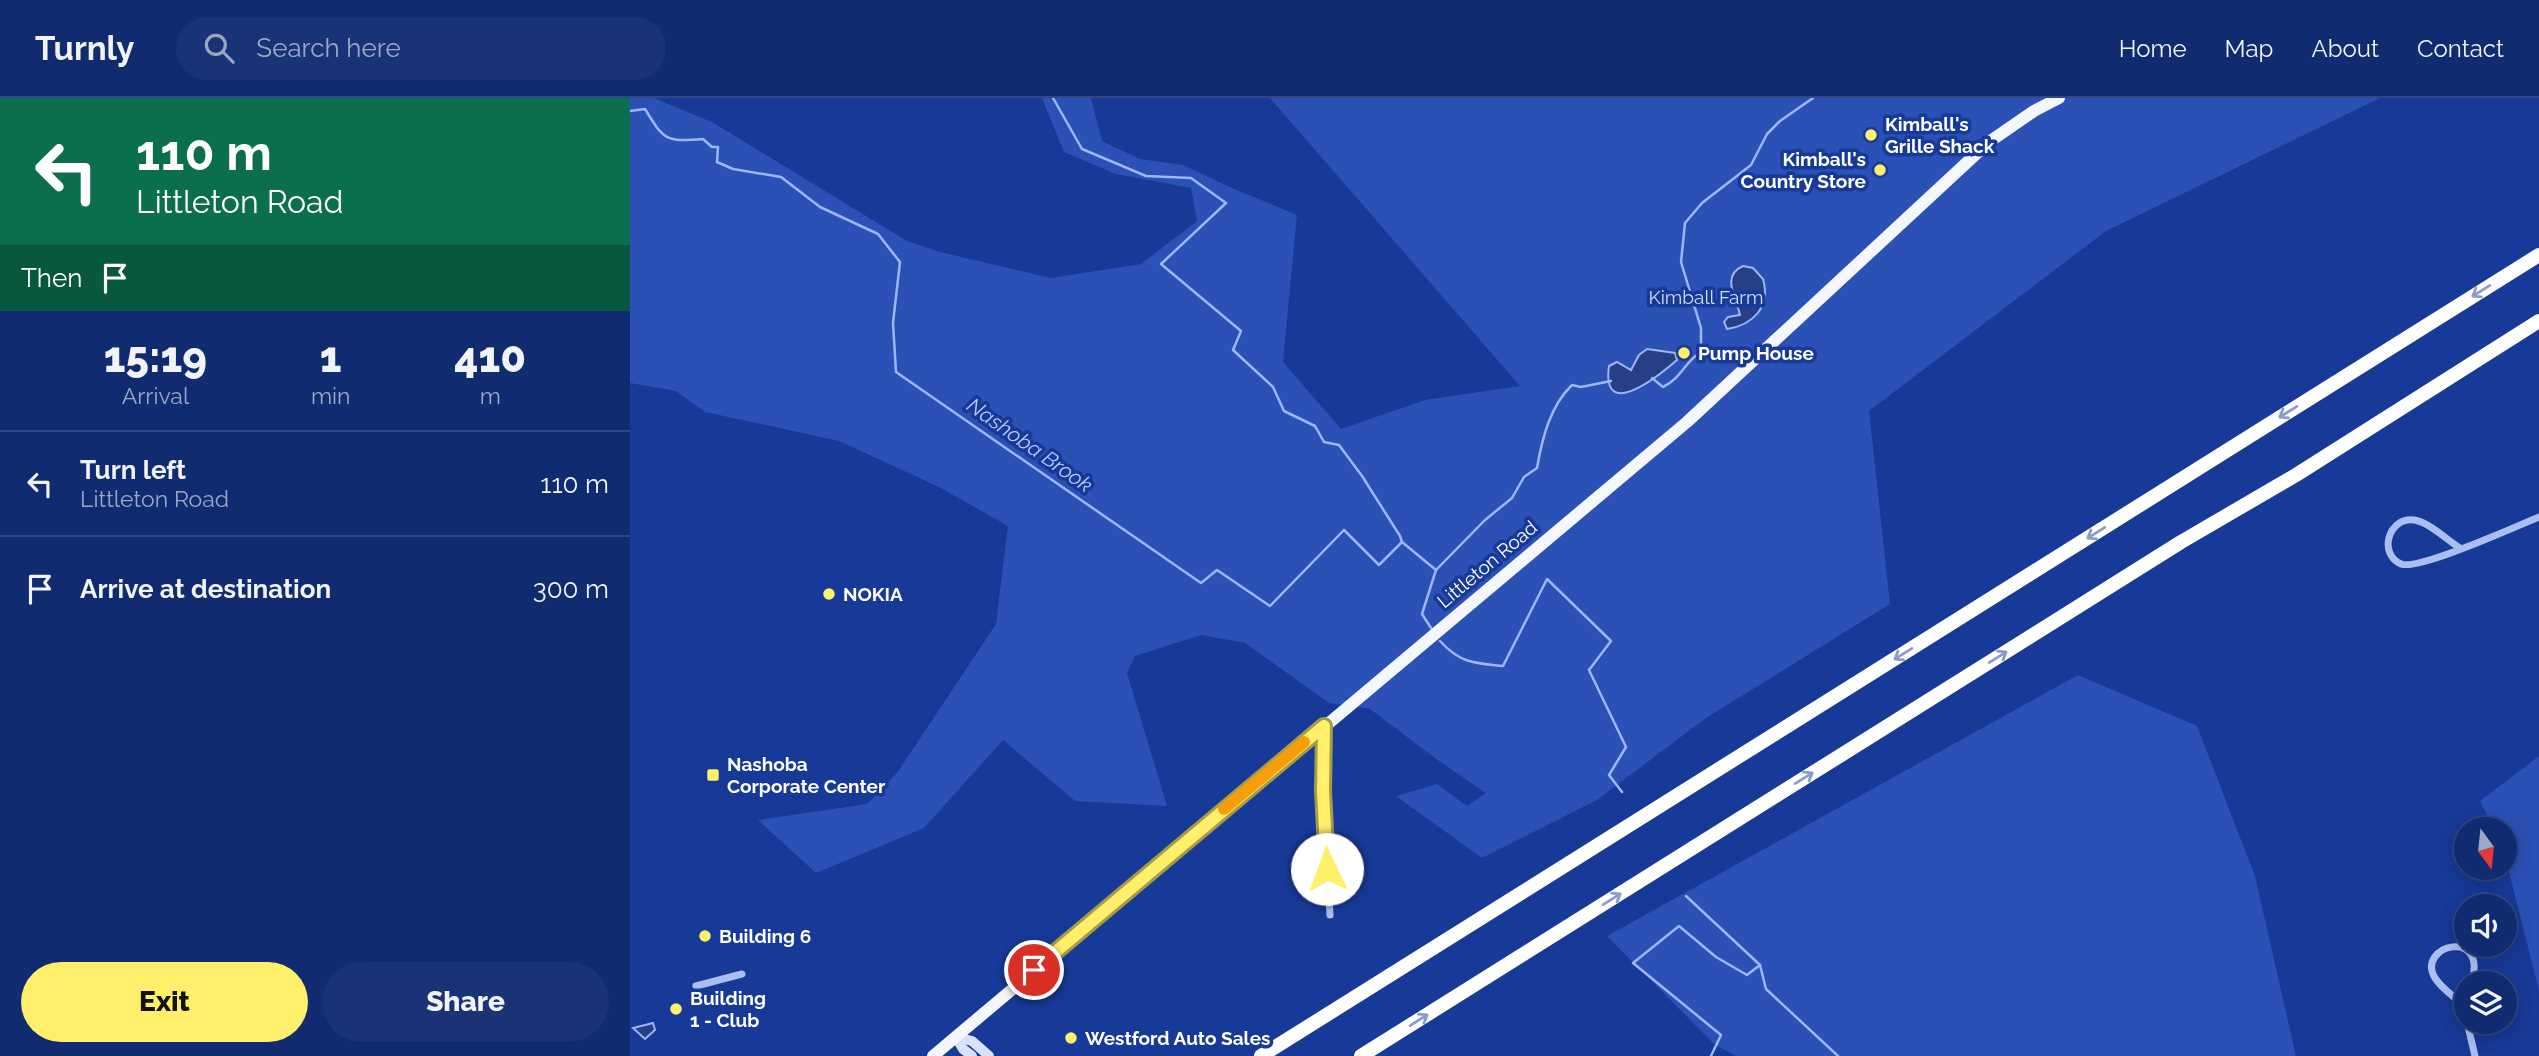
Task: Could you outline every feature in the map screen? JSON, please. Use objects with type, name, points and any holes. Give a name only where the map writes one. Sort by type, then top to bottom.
[{"type":"highway","points":[[1261,1056],[2539,255]]},
{"type":"highway","points":[[1362,1056],[2539,321]]},
{"type":"main road","name":"Littleton Road","points":[[933,1056],[1698,413],[1989,142],[2034,111],[2060,98]]},
{"type":"main road","points":[[956,1037],[963,1049],[972,1056]]},
{"type":"main road","points":[[956,1037],[972,1041],[989,1056]]},
{"type":"street","points":[[2460,548],[2413,520],[2398,524],[2391,531],[2388,540],[2393,558],[2405,565],[2420,564],[2539,517]]},
{"type":"street","points":[[1324,726],[1323,791],[1330,915]]},
{"type":"street","points":[[2454,993],[2435,977],[2433,964],[2439,951],[2452,946],[2469,952],[2474,960],[2474,971]]},
{"type":"street","points":[[696,986],[743,974]]},
{"type":"street","points":[[2470,1034],[2475,1056]]},
{"type":"green space","name":"Kimball Farm","points":[[630,98],[654,98],[712,122],[907,241],[940,252],[1051,278],[1141,264],[1197,221],[1191,188],[1116,174],[1064,152],[1042,98],[1091,98],[1102,141],[1140,159],[1183,165],[1297,215],[1283,362],[1341,429],[1425,400],[1520,386],[1270,98],[2380,98],[2106,231],[1869,411],[1890,604],[1706,718],[1597,800],[1482,858],[1396,796],[1437,784],[1467,806],[1486,793],[1370,709],[1329,703],[1245,643],[1201,635],[1135,656],[1127,673],[1167,806],[1075,801],[1003,740],[924,828],[816,873],[758,820],[867,804],[897,773],[996,624],[1008,526],[939,487],[839,441],[705,412],[676,391],[630,383]]},
{"type":"green space","points":[[2078,675],[2197,726],[2255,876],[2296,1056],[1736,1056],[1715,1045],[1607,936]]},
{"type":"green space","points":[[2539,756],[2539,991],[2517,904],[2517,894],[2515,894],[2511,880],[2517,880],[2517,817],[2488,817],[2480,801]]},
{"type":"shaded area","points":[[1743,266],[1753,268],[1763,279],[1765,289],[1762,306],[1752,319],[1727,329],[1724,322],[1728,317],[1740,315],[1731,282],[1736,270]]},
{"type":"shaded area","points":[[1647,349],[1675,353],[1677,360],[1634,390],[1623,393],[1614,391],[1609,383],[1609,366],[1617,362],[1631,370],[1639,355]]},
{"type":"shaded area","points":[[653,1023],[655,1030],[645,1039],[633,1028]]},
{"type":"waterway","points":[[1053,98],[1082,149],[1146,176],[1191,178],[1226,203],[1161,264],[1241,331],[1233,350],[1273,387],[1284,411],[1315,426],[1324,442],[1339,445],[1362,476],[1402,542]]},
{"type":"waterway","points":[[1701,347],[1701,328],[1681,262],[1685,223],[1702,203],[1751,165],[1767,134],[1780,121],[1813,98]]},
{"type":"waterway","name":"Nashoba Brook","points":[[630,111],[645,109],[667,137],[681,140],[703,139],[712,147],[718,147],[717,162],[733,169],[781,177],[820,207],[878,234],[900,262],[893,323],[896,372],[1201,583],[1217,570],[1270,606],[1344,530],[1379,565],[1402,542],[1436,570],[1422,614],[1431,628]]},
{"type":"waterway","points":[[1652,378],[1663,387],[1674,380],[1698,354]]},
{"type":"waterway","points":[[1436,570],[1485,520],[1512,498],[1524,477],[1537,468],[1544,435],[1564,393],[1572,385],[1581,387],[1611,381]]},
{"type":"waterway","name":"Nashoba Brook","points":[[1440,641],[1462,658],[1476,663],[1503,666],[1547,579],[1611,641],[1589,670],[1626,747],[1609,775],[1622,792]]},
{"type":"waterway","name":"Nashoba Brook","points":[[1686,896],[1760,965],[1766,989],[1838,1056]]},
{"type":"waterway","points":[[1711,1056],[1721,1035],[1633,963],[1679,926],[1716,957],[1747,975],[1760,965]]},
{"type":"slow traffic","points":[[1224,809],[1304,742]]},
{"type":"place","name":"Kimball's Grille Shack","points":[[1871,135]]},
{"type":"place","name":"Kimball's Country Store","points":[[1880,170]]},
{"type":"place","name":"Pump House","points":[[1684,353]]},
{"type":"place","name":"NOKIA","points":[[829,594]]},
{"type":"place","name":"Nashoba Corporate Center","points":[[713,775]]},
{"type":"place","name":"Building 6","points":[[705,936]]},
{"type":"place","name":"Building 1 - Club","points":[[676,1009]]},
{"type":"place","name":"Westford Auto Sales","points":[[1071,1038]]},
{"type":"route","points":[[1034,970],[1324,726],[1323,791],[1327,869]]}]
